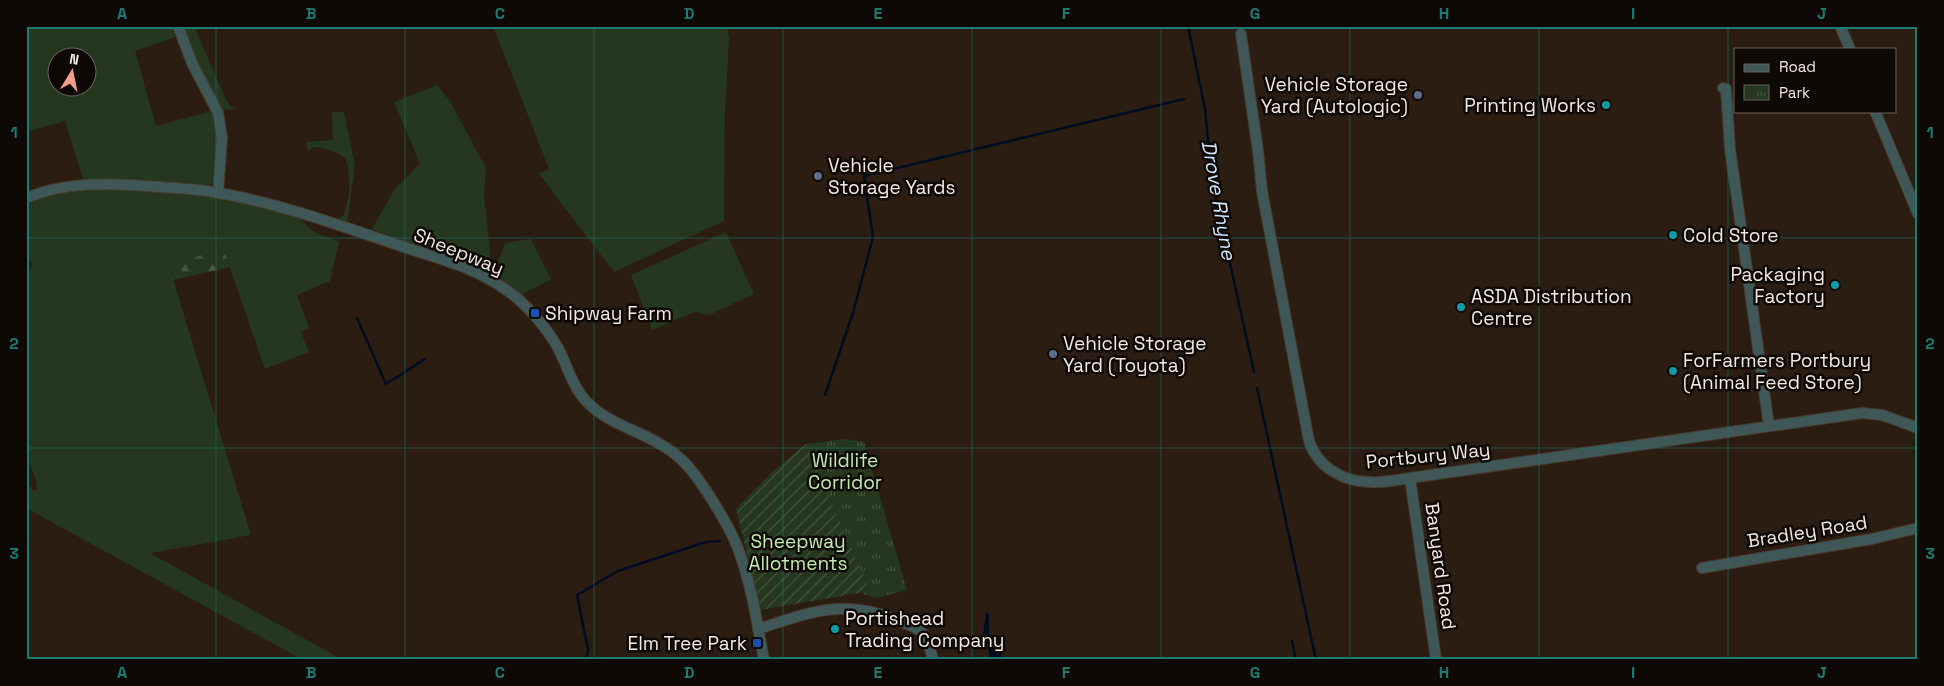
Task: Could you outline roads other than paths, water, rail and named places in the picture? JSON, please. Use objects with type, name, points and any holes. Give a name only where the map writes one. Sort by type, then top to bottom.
[{"type":"street","points":[[178,26],[192,63],[218,112],[222,136],[218,192]]},
{"type":"street","points":[[1840,26],[1850,48]]},
{"type":"street","name":"Portbury Way","points":[[1241,34],[1262,191],[1297,379],[1313,453],[1338,476],[1371,482],[1410,478],[1862,413],[1882,415],[1917,428]]},
{"type":"street","points":[[1723,88],[1726,89],[1730,149],[1769,426]]},
{"type":"street","points":[[1875,112],[1918,214]]},
{"type":"street","name":"Sheepway","points":[[26,198],[58,188],[88,184],[128,184],[218,192],[290,209],[454,264],[487,278],[507,290],[538,320],[556,345],[579,392],[587,402],[606,417],[675,453],[694,472],[721,514],[737,545],[750,587],[764,660]]},
{"type":"street","name":"Banyard Road","points":[[1410,478],[1436,660]]},
{"type":"street","name":"Bradley Road","points":[[1702,568],[1918,528]]},
{"type":"street","points":[[758,629],[819,610],[864,609],[882,614],[924,632],[929,642],[933,660]]},
{"type":"water","points":[[986,613],[989,614],[989,640],[999,639],[1002,660],[990,660],[988,644],[982,642]]},
{"type":"waterway","name":"Drove Rhyne","points":[[1188,26],[1205,109],[1212,182],[1254,372]]},
{"type":"waterway","points":[[825,395],[853,313],[873,237],[864,176],[1184,99]]},
{"type":"waterway","points":[[357,318],[386,384],[425,359]]},
{"type":"waterway","name":"Drove Rhyne","points":[[1257,388],[1316,660]]},
{"type":"waterway","points":[[26,533],[29,539],[26,541]]},
{"type":"waterway","points":[[586,660],[588,650],[577,595],[618,571],[706,542],[720,541]]},
{"type":"waterway","points":[[1292,641],[1296,660]]},
{"type":"place","name":"Vehicle Storage Yard (Autologic)","points":[[1418,95]]},
{"type":"place","name":"Printing Works","points":[[1606,105]]},
{"type":"place","name":"Vehicle Storage Yards","points":[[818,176]]},
{"type":"place","name":"Cold Store","points":[[1673,235]]},
{"type":"place","name":"Packaging Factory","points":[[1835,285]]},
{"type":"place","name":"ASDA Distribution Centre","points":[[1461,307]]},
{"type":"place","name":"Shipway Farm","points":[[535,313]]},
{"type":"place","name":"Vehicle Storage Yard (Toyota)","points":[[1053,354]]},
{"type":"place","name":"ForFarmers Portbury (Animal Feed Store)","points":[[1673,371]]},
{"type":"place","name":"Portishead Trading Company","points":[[835,629]]},
{"type":"place","name":"Elm Tree Park","points":[[757,643]]},
{"type":"park label","name":"Wildlife Corridor","points":[[845,471]]},
{"type":"park label","name":"Sheepway Allotments","points":[[798,552]]}]
